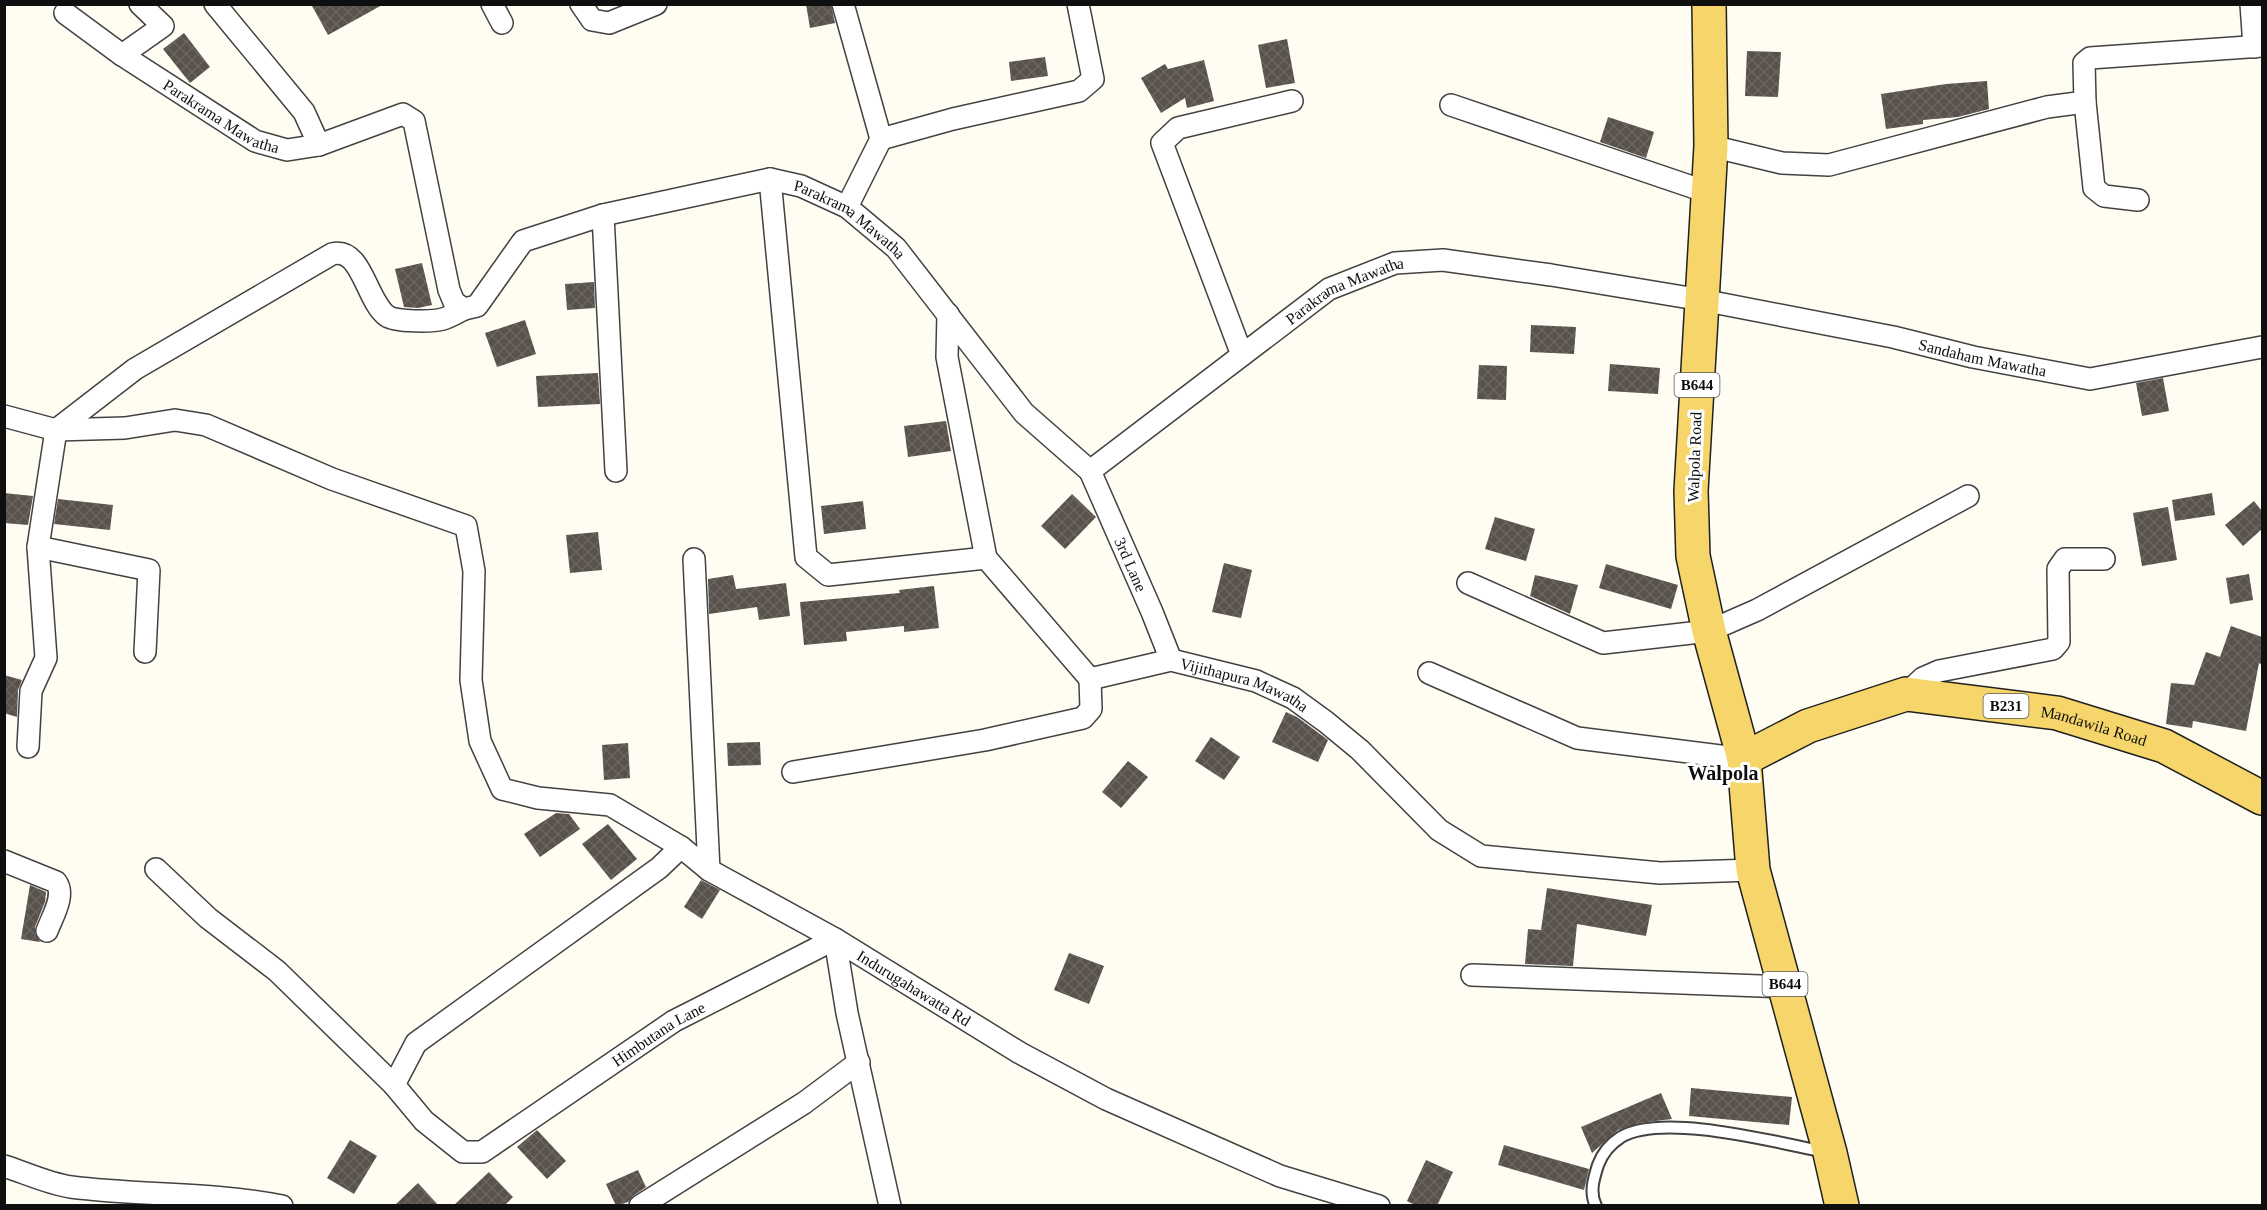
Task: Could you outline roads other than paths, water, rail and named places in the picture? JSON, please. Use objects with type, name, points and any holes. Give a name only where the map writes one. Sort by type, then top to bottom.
[{"type":"main road","name":"Walpola Road","points":[[1716,6],[1711,146],[1691,491],[1693,556],[1709,631],[1744,759]]},
{"type":"main road","name":"Mandawila Road","points":[[1744,759],[1808,726],[1906,694],[2057,713],[2164,746],[2262,798]]},
{"type":"main road","name":"B644","points":[[1744,759],[1753,870],[1830,1153],[1842,1206]]},
{"type":"street","points":[[122,55],[163,26],[140,4]]},
{"type":"street","points":[[215,4],[304,112],[319,145]]},
{"type":"street","points":[[582,4],[592,20],[609,23],[656,4]]},
{"type":"street","points":[[843,4],[881,139],[847,207]]},
{"type":"street","points":[[881,139],[954,119],[1079,91],[1093,79],[1078,4]]},
{"type":"street","points":[[2138,200],[2104,196],[2094,188],[2085,102],[2084,63],[2090,58],[2258,46],[2252,4]]},
{"type":"street","name":"Parakrama Mawatha","points":[[65,13],[122,55],[255,141],[287,150],[319,145],[403,114],[414,121],[449,290],[454,302],[464,309],[477,306],[523,241],[603,215],[770,179],[801,186],[847,207],[896,248],[1024,413],[1090,471],[1329,289],[1395,263],[1443,260],[1702,300]]},
{"type":"street","points":[[1242,355],[1162,143],[1178,128],[1292,101]]},
{"type":"street","points":[[1711,146],[1782,163],[1829,165],[2047,107],[2085,102]]},
{"type":"street","points":[[1451,105],[1707,192]]},
{"type":"street","points":[[770,179],[806,558],[828,575],[986,558]]},
{"type":"street","points":[[603,215],[616,471]]},
{"type":"street","points":[[28,747],[31,691],[46,658],[38,547],[56,430],[135,369],[332,254],[341,252],[349,256],[377,305],[388,316],[408,320],[443,319],[464,309]]},
{"type":"street","name":"Sandaham Mawatha","points":[[1702,300],[1893,337],[1972,357],[2090,379],[2262,347]]},
{"type":"street","points":[[793,772],[985,740],[1083,718],[1091,710],[1090,680],[986,558],[947,357],[948,314]]},
{"type":"street","points":[[4,416],[56,430]]},
{"type":"street","name":"Indurugahawatta Rd","points":[[56,430],[125,428],[174,420],[206,425],[332,479],[466,526],[474,571],[471,680],[480,741],[502,789],[538,798],[609,805],[681,847],[709,870],[835,939],[1020,1053],[1106,1099],[1280,1176],[1379,1206]]},
{"type":"street","name":"3rd Lane","points":[[1090,471],[1171,660]]},
{"type":"street","points":[[1468,583],[1603,643],[1709,631],[1757,610],[1968,496]]},
{"type":"street","points":[[38,547],[149,570],[145,652]]},
{"type":"street","points":[[1906,694],[1923,678],[1939,671],[2053,649],[2059,642],[2058,569],[2065,559],[2104,559]]},
{"type":"street","points":[[694,560],[709,870]]},
{"type":"street","name":"Vijithapura Mawatha","points":[[1090,680],[1171,660],[1256,681],[1293,698],[1360,750],[1439,830],[1481,856],[1660,873],[1753,870]]},
{"type":"street","points":[[1429,673],[1576,738],[1744,759]]},
{"type":"street","points":[[394,1085],[416,1043],[659,868],[681,847]]},
{"type":"street","points":[[4,861],[56,882],[60,894],[47,931]]},
{"type":"street","name":"Himbutana Lane","points":[[156,868],[208,918],[277,971],[394,1085],[424,1121],[463,1152],[482,1152],[674,1021],[835,939]]},
{"type":"street","points":[[835,939],[847,1013],[890,1206]]},
{"type":"street","points":[[1472,975],[1786,987]]},
{"type":"street","points":[[640,1206],[804,1103],[859,1062]]},
{"type":"street","points":[[4,1166],[70,1196],[152,1195],[243,1198],[282,1206]]},
{"type":"lane","points":[[1596,1206],[1592,1182],[1602,1153],[1621,1137],[1649,1128],[1710,1129],[1830,1153]]},
{"type":"district","name":"Walpola","points":[[1723,773]]}]
